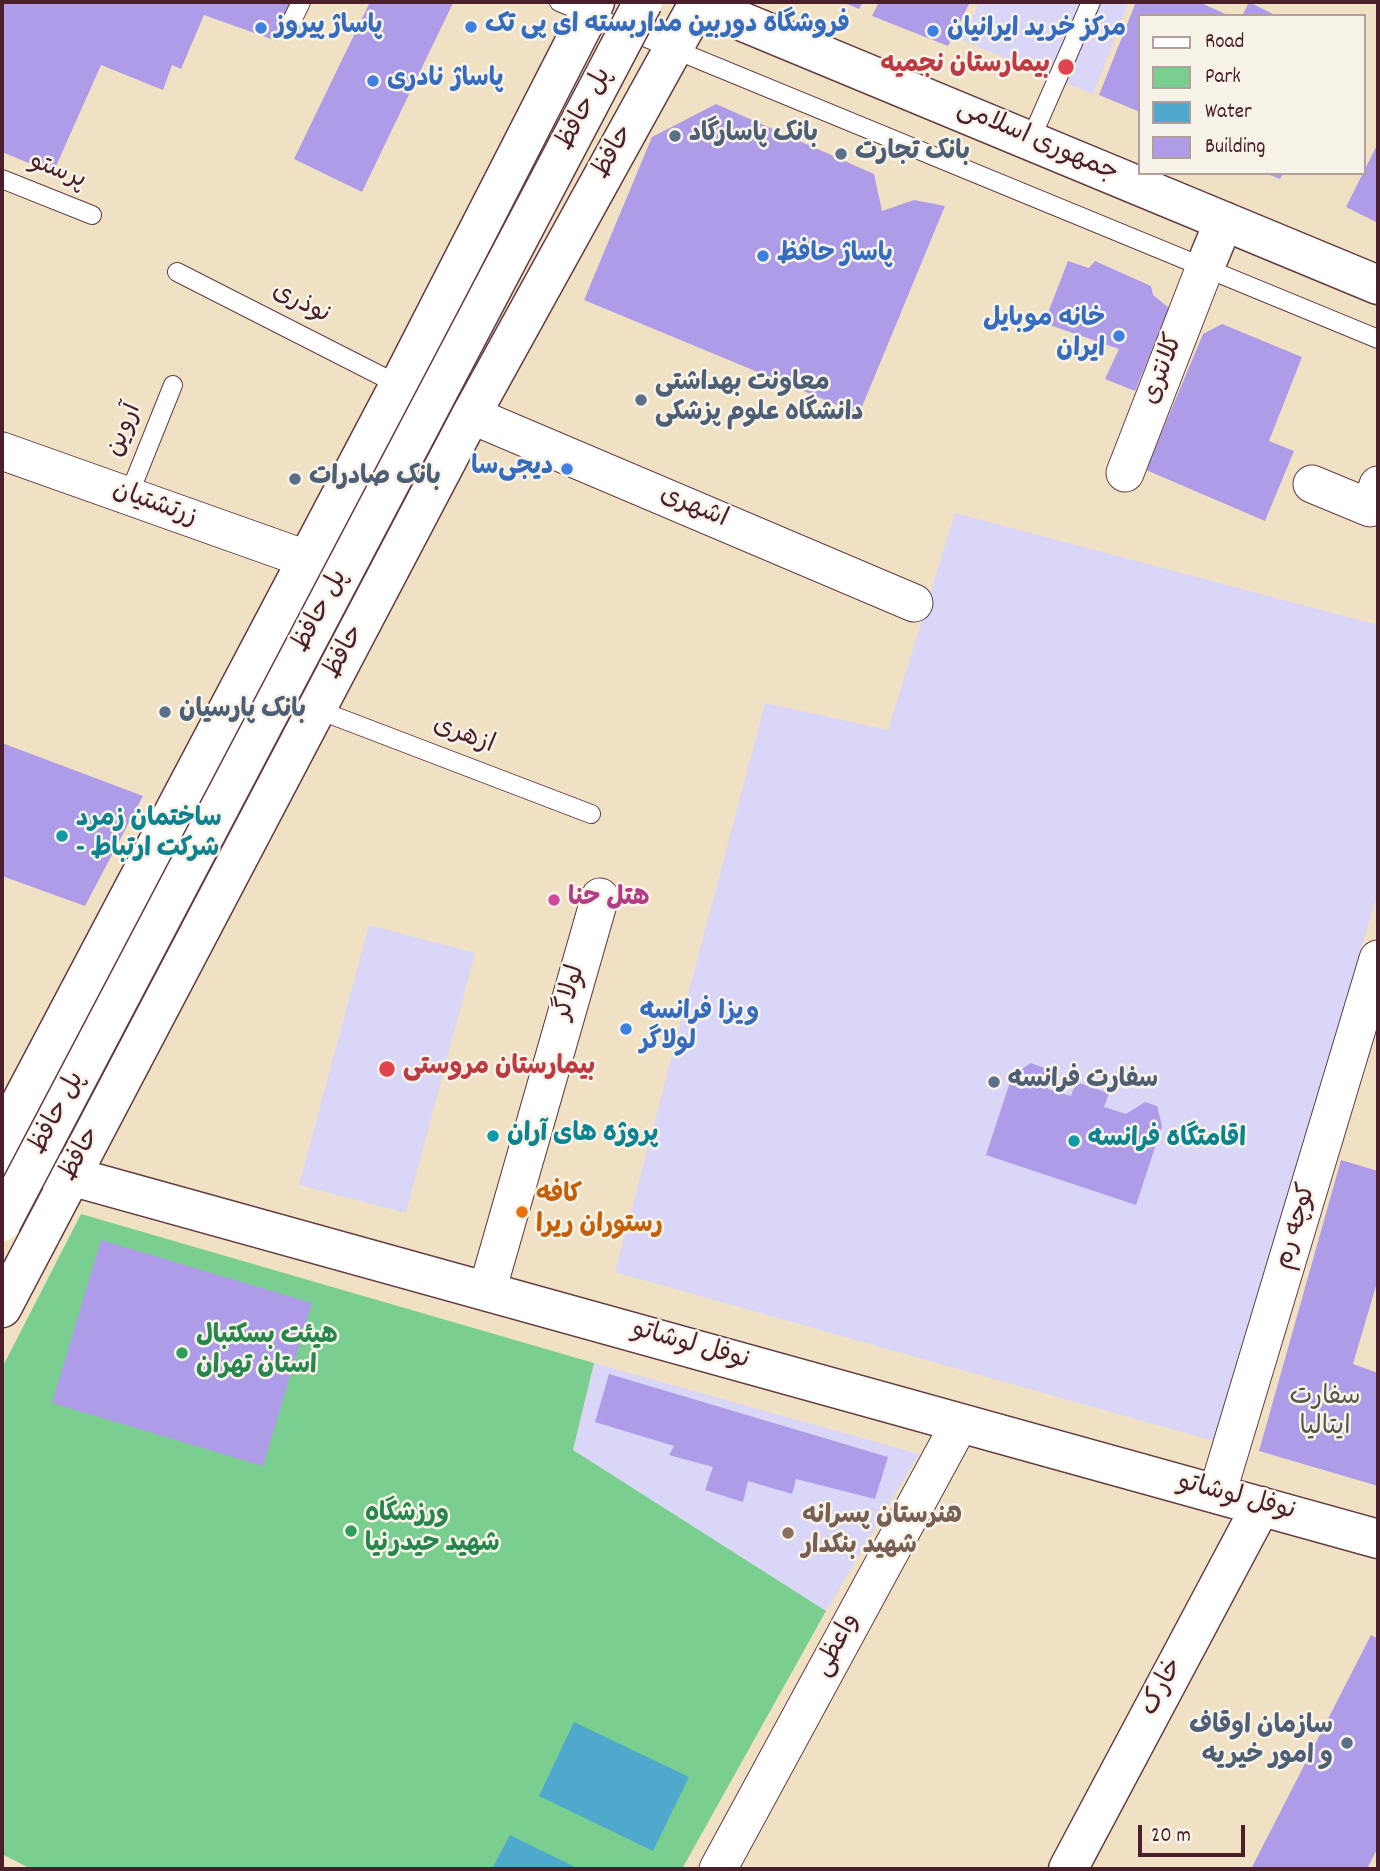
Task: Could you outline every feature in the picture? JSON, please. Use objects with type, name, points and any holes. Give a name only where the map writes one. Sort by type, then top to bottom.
[{"type":"main road","name":"پل حافظ","points":[[2,1222],[643,2]]},
{"type":"main road","name":"جمهوری اسلامی","points":[[697,2],[1378,285]]},
{"type":"main road","name":"حافظ","points":[[2,1308],[471,415],[674,49],[697,2]]},
{"type":"main road","points":[[2,1138],[399,385],[581,6]]},
{"type":"main road","points":[[1205,267],[1224,221]]},
{"type":"main road","name":"نوفل لوشاتو","points":[[2,1157],[1378,1539]]},
{"type":"main road","name":"خارک","points":[[1068,1869],[1261,1506]]},
{"type":"street","name":"کلانتری","points":[[1125,472],[1205,267]]},
{"type":"street","name":"اشهری","points":[[471,415],[914,603]]},
{"type":"street","name":"زرتشتیان","points":[[2,451],[306,559]]},
{"type":"street","points":[[1312,484],[1370,508],[1378,485]]},
{"type":"street","name":"لولاگر","points":[[487,1291],[600,897]]},
{"type":"street","name":"کوچه رم","points":[[1217,1494],[1378,959]]},
{"type":"street","name":"واعظی","points":[[718,1869],[960,1423]]},
{"type":"lane","points":[[289,27],[301,2]]},
{"type":"lane","points":[[1030,141],[1091,2]]},
{"type":"lane","points":[[581,6],[674,49],[1378,338]]},
{"type":"lane","name":"پرستو","points":[[2,179],[92,215]]},
{"type":"lane","name":"نوذری","points":[[177,272],[399,385]]},
{"type":"lane","name":"آروین","points":[[128,497],[173,385]]},
{"type":"lane","name":"ازهری","points":[[316,709],[591,814]]},
{"type":"shaded area","name":"بیمارستان نجمیه","points":[[980,2],[1129,2],[1093,94],[961,40]]},
{"type":"shaded area","name":"سفارت فرانسه","points":[[955,513],[1378,625],[1378,892],[1217,1442],[615,1272],[765,703],[888,730]]},
{"type":"shaded area","name":"بیمارستان مروستی","points":[[369,925],[475,953],[406,1213],[299,1185]]},
{"type":"shaded area","name":"هنرستان پسرانه شهید بنکدار","points":[[594,1363],[919,1454],[826,1611],[573,1450]]},
{"type":"green space","name":"ورزشگاه شهید حیدرنیا","points":[[81,1214],[594,1363],[573,1450],[826,1611],[682,1869],[31,1869],[2,1854],[2,1368]]},
{"type":"water","points":[[574,1722],[689,1777],[653,1851],[539,1796]]},
{"type":"water","points":[[510,1835],[579,1869],[492,1869]]},
{"type":"building","points":[[2,2],[293,2],[277,41],[204,15],[181,69],[172,65],[163,90],[101,65],[53,173],[2,152]]},
{"type":"building","name":"پاساژ نادری","points":[[370,2],[453,3],[362,192],[294,159]]},
{"type":"building","points":[[842,2],[863,2],[859,9]]},
{"type":"building","name":"مرکز خرید ایرانیان","points":[[879,2],[970,2],[948,46],[872,16]]},
{"type":"building","points":[[1136,2],[1199,2],[1226,14],[1138,14],[1138,111],[1099,95]]},
{"type":"building","points":[[1249,2],[1273,14],[1243,14]]},
{"type":"building","name":"پاساژ حافظ","points":[[716,104],[874,174],[882,211],[914,200],[945,206],[859,414],[584,300],[652,137]]},
{"type":"building","points":[[1378,143],[1378,223],[1346,207],[1362,175],[1366,175],[1366,167]]},
{"type":"building","name":"خانه موبایل ایران","points":[[1068,261],[1089,268],[1095,261],[1151,286],[1153,295],[1169,308],[1135,391],[1105,379],[1119,349],[1044,323]]},
{"type":"building","points":[[1222,324],[1302,357],[1269,441],[1294,451],[1265,521],[1146,470],[1203,334]]},
{"type":"building","name":"ساختمان زمرد - شرکت ارتباط","points":[[2,743],[143,796],[85,906],[2,876]]},
{"type":"building","name":"اقامتگاه فرانسه","points":[[1031,1063],[1044,1068],[1048,1089],[1071,1096],[1076,1082],[1109,1093],[1104,1107],[1126,1114],[1145,1102],[1157,1106],[1162,1126],[1136,1205],[986,1155],[1012,1076]]},
{"type":"building","name":"سفارت ایتالیا","points":[[1341,1160],[1378,1171],[1378,1279],[1353,1364],[1378,1373],[1378,1486],[1259,1451]]},
{"type":"building","name":"هیئت بسکتبال استان تهران","points":[[101,1240],[312,1303],[263,1466],[52,1403]]},
{"type":"building","points":[[609,1374],[888,1457],[875,1499],[796,1479],[792,1494],[748,1481],[743,1502],[705,1490],[713,1467],[669,1455],[674,1446],[595,1422]]},
{"type":"building","name":"سازمان اوقاف و امور خيريه","points":[[1371,1635],[1378,1639],[1378,1847],[1367,1869],[1251,1869]]},
{"type":"place","name":"فروشگاه دوربین مداربسته ای پی تک","points":[[471,27]]},
{"type":"place","name":"پاساژ پیروز","points":[[261,28]]},
{"type":"place","name":"مرکز خرید ایرانیان","points":[[933,31]]},
{"type":"place","name":"بیمارستان نجمیه","points":[[1066,67]]},
{"type":"place","name":"پاساژ نادری","points":[[373,81]]},
{"type":"place","name":"بانک پاسارگاد","points":[[675,136]]},
{"type":"place","name":"بانک تجارت","points":[[841,154]]},
{"type":"place","name":"پاساژ حافظ","points":[[763,256]]},
{"type":"place","name":"خانه موبایل ایران","points":[[1119,336]]},
{"type":"place","name":"معاونت بهداشتی دانشگاه علوم پزشکی","points":[[641,400]]},
{"type":"place","name":"دیجی‌سا","points":[[567,469]]},
{"type":"place","name":"بانک صادرات","points":[[295,479]]},
{"type":"place","name":"بانک پارسیان","points":[[165,712]]},
{"type":"place","name":"ساختمان زمرد - شرکت ارتباط","points":[[62,836]]},
{"type":"place","name":"هتل حنا","points":[[554,900]]},
{"type":"place","name":"ویزا فرانسه لولاگر","points":[[626,1029]]},
{"type":"place","name":"بیمارستان مروستی","points":[[387,1069]]},
{"type":"place","name":"سفارت فرانسه","points":[[994,1082]]},
{"type":"place","name":"پروژه های آران","points":[[493,1136]]},
{"type":"place","name":"اقامتگاه فرانسه","points":[[1074,1141]]},
{"type":"place","name":"کافه رستوران ریرا","points":[[522,1212]]},
{"type":"place","name":"هیئت بسکتبال استان تهران","points":[[182,1353]]},
{"type":"place","name":"ورزشگاه شهید حیدرنیا","points":[[351,1531]]},
{"type":"place","name":"هنرستان پسرانه شهید بنکدار","points":[[788,1533]]},
{"type":"place","name":"سازمان اوقاف و امور خيريه","points":[[1347,1743]]}]
